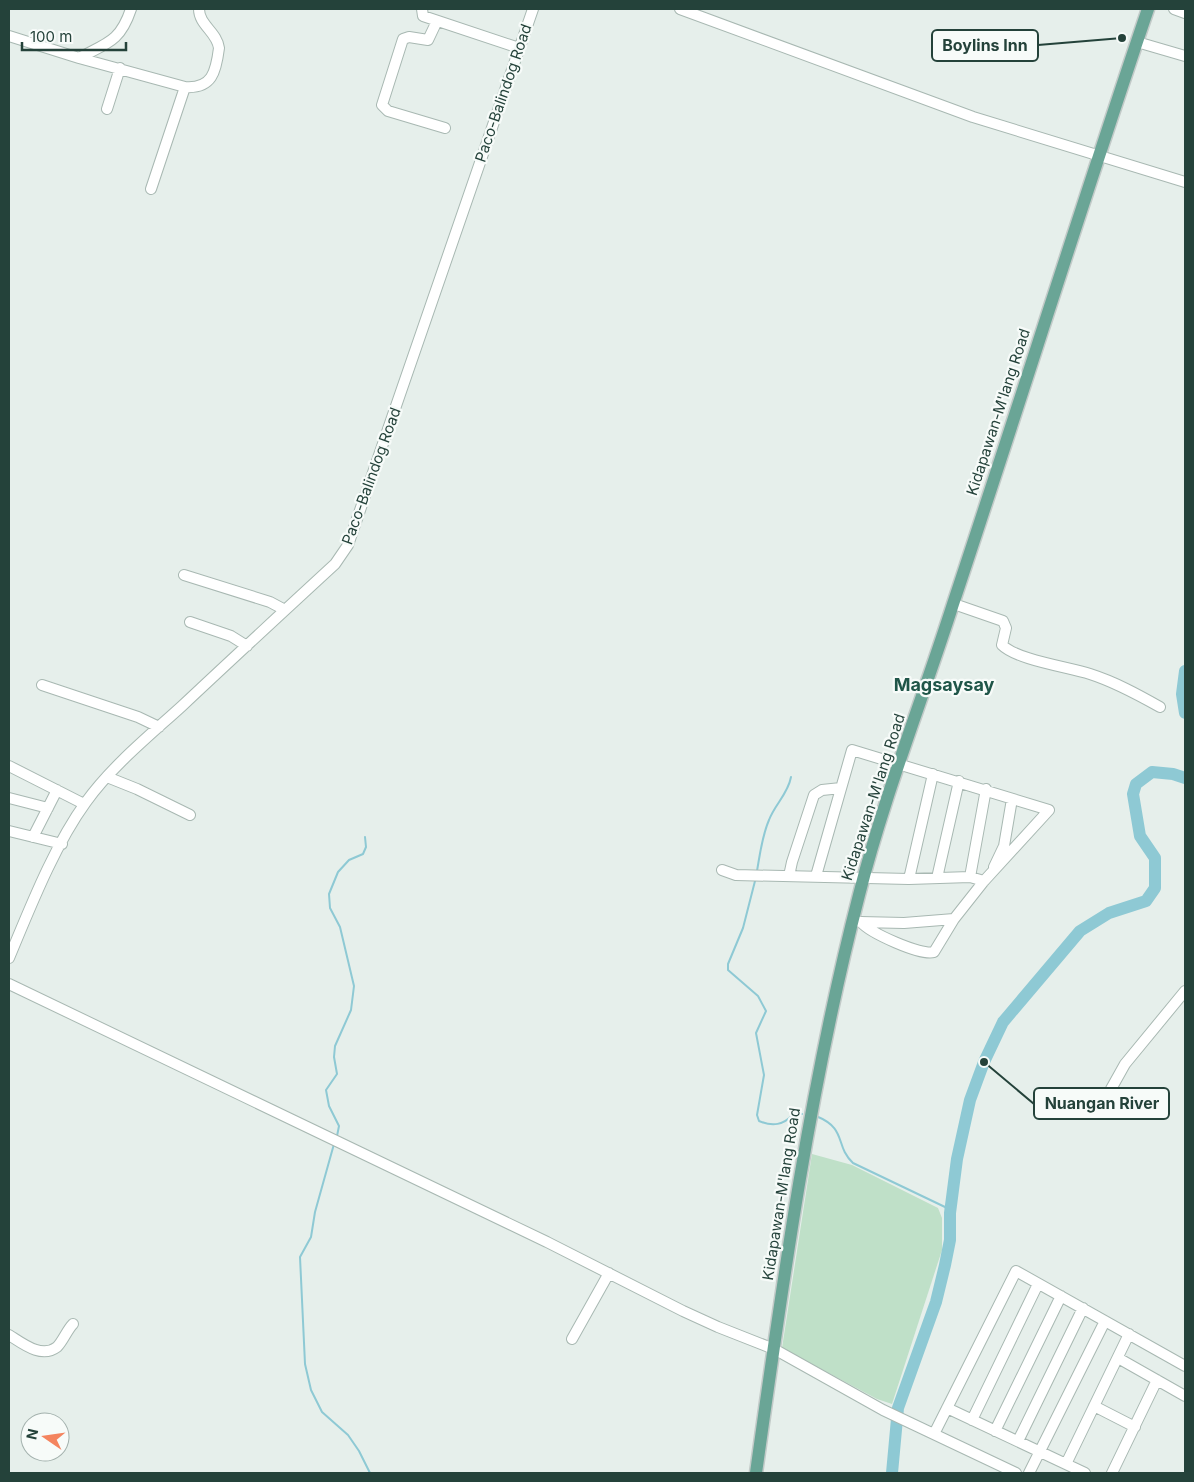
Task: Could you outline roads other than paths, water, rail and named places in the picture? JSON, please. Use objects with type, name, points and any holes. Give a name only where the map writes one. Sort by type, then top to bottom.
[{"type":"main road","name":"Kidapawan-M'lang Road","points":[[756,1473],[808,1121],[857,922],[864,878],[899,764],[954,604],[1098,154],[1148,9]]},
{"type":"street","points":[[79,58],[116,38],[122,30],[131,9]]},
{"type":"street","points":[[9,36],[79,58],[185,87],[198,88],[208,82],[218,54],[219,43],[200,18],[199,9]]},
{"type":"street","points":[[422,9],[423,16],[519,48]]},
{"type":"street","name":"Paco-Balindog Road","points":[[9,958],[62,844],[84,804],[107,778],[159,727],[335,564],[348,545],[533,9]]},
{"type":"street","points":[[680,9],[964,114],[1185,182]]},
{"type":"street","points":[[1174,9],[1185,13]]},
{"type":"street","points":[[437,21],[428,40],[409,37],[403,40],[382,105],[388,111],[445,128]]},
{"type":"street","points":[[1137,42],[1185,56]]},
{"type":"street","points":[[108,108],[120,68]]},
{"type":"street","points":[[151,189],[185,87]]},
{"type":"street","points":[[184,575],[270,602],[285,610]]},
{"type":"street","points":[[954,604],[1003,621],[1006,628],[1002,645],[1014,653],[1090,674],[1130,690],[1160,708]]},
{"type":"street","points":[[190,622],[231,636],[247,646]]},
{"type":"street","points":[[42,685],[138,717],[159,727]]},
{"type":"street","points":[[816,876],[852,750],[986,789],[1049,810],[986,879],[954,919],[934,952],[928,954],[857,922]]},
{"type":"street","points":[[9,766],[84,804]]},
{"type":"street","points":[[909,879],[933,774]]},
{"type":"street","points":[[107,778],[137,789],[190,815]]},
{"type":"street","points":[[937,878],[959,781]]},
{"type":"street","points":[[789,876],[814,795],[822,790],[841,788]]},
{"type":"street","points":[[970,877],[986,789]]},
{"type":"street","points":[[33,837],[57,790]]},
{"type":"street","points":[[9,798],[48,808]]},
{"type":"street","points":[[986,879],[1004,846],[1012,799]]},
{"type":"street","points":[[9,831],[62,844]]},
{"type":"street","points":[[722,870],[736,875],[909,879],[970,877],[986,879]]},
{"type":"street","points":[[857,922],[904,923],[954,919]]},
{"type":"street","points":[[9,984],[609,1273],[718,1328],[774,1349],[883,1410],[1016,1473]]},
{"type":"street","points":[[1111,1089],[1118,1074],[1142,1040],[1185,991]]},
{"type":"street","points":[[934,1434],[1016,1271],[1185,1366]]},
{"type":"street","points":[[572,1339],[609,1273]]},
{"type":"street","points":[[972,1420],[1038,1284]]},
{"type":"street","points":[[995,1431],[1061,1296]]},
{"type":"street","points":[[1018,1441],[1083,1308]]},
{"type":"street","points":[[1029,1473],[1105,1321]]},
{"type":"street","points":[[9,1335],[33,1349],[48,1351],[59,1345],[73,1324]]},
{"type":"street","points":[[1066,1464],[1129,1334]]},
{"type":"street","points":[[1118,1358],[1185,1396]]},
{"type":"street","points":[[1112,1473],[1157,1380]]},
{"type":"street","points":[[1094,1406],[1135,1427]]},
{"type":"street","points":[[947,1408],[1085,1473]]},
{"type":"waterway","points":[[1185,671],[1182,694],[1185,713]]},
{"type":"waterway","points":[[892,1473],[898,1408],[936,1302],[950,1240],[950,1213],[957,1159],[970,1100],[984,1062],[1003,1022],[1080,931],[1109,913],[1146,901],[1155,888],[1155,858],[1140,836],[1133,794],[1136,784],[1152,772],[1173,774],[1185,778]]},
{"type":"waterway","points":[[757,871],[761,845],[767,826],[787,789],[791,777]]},
{"type":"waterway","points":[[337,1136],[339,1126],[329,1106],[326,1090],[337,1074],[334,1057],[335,1046],[351,1010],[354,986],[340,927],[330,908],[329,894],[338,872],[349,860],[363,854],[366,847],[365,837]]},
{"type":"waterway","points":[[755,881],[743,928],[728,964],[728,970],[758,996],[766,1011],[756,1033],[764,1075],[757,1115],[759,1121],[778,1124],[786,1121],[794,1114],[802,1114]]},
{"type":"waterway","points":[[816,1116],[833,1126],[847,1156],[853,1163],[945,1207],[950,1213]]},
{"type":"waterway","points":[[334,1144],[315,1212],[311,1237],[300,1257],[305,1364],[311,1390],[322,1412],[348,1435],[359,1451],[370,1473]]},
{"type":"place","name":"Boylins Inn","points":[[1122,38]]},
{"type":"place","name":"Nuangan River","points":[[984,1062]]},
{"type":"district","name":"Magsaysay","points":[[944,684]]}]
